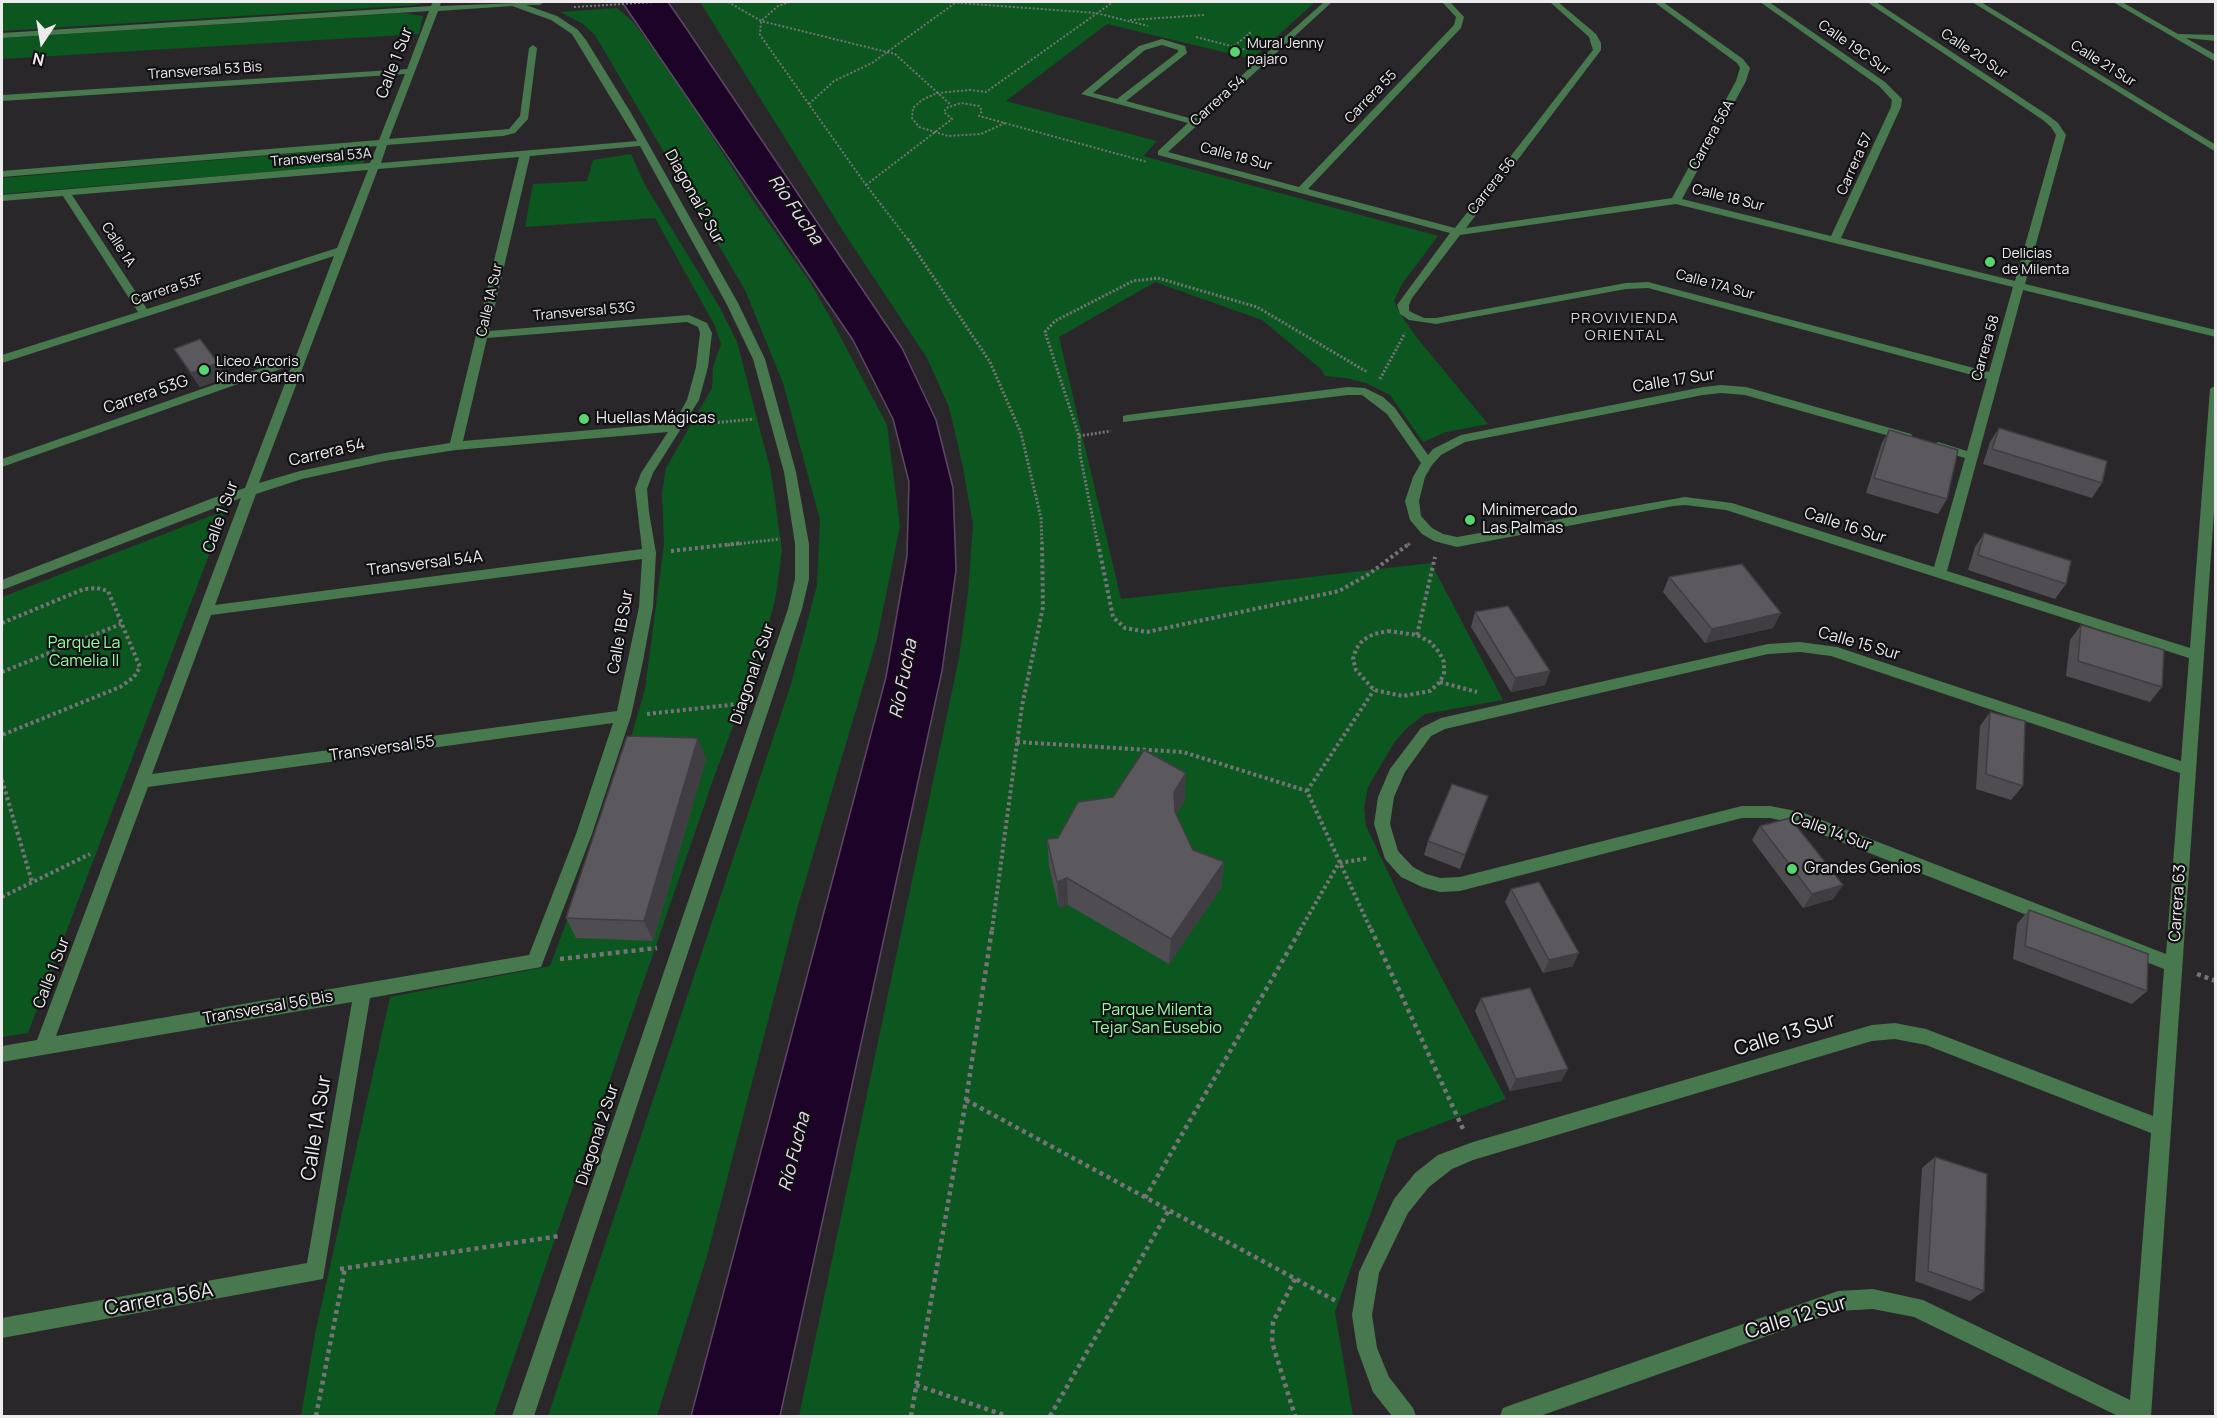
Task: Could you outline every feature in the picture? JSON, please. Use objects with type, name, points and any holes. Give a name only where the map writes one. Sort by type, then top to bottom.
[{"type":"street","points":[[2,35],[436,5],[540,2]]},
{"type":"street","name":"Carrera 54","points":[[1161,153],[1328,2]]},
{"type":"street","name":"Carrera 55","points":[[1301,190],[1458,26],[1460,21],[1446,2]]},
{"type":"street","name":"Carrera 56","points":[[1418,320],[1404,312],[1403,305],[1456,232],[1597,50],[1597,43],[1593,36],[1554,2]]},
{"type":"street","name":"Carrera 56A","points":[[1658,2],[1740,61],[1744,68],[1742,81],[1676,201]]},
{"type":"street","name":"Calle 19C Sur","points":[[1764,2],[1882,84],[1897,99]]},
{"type":"street","name":"Calle 20 Sur","points":[[1871,2],[2046,118],[2060,131]]},
{"type":"street","name":"Calle 21 Sur","points":[[1976,2],[2216,149]]},
{"type":"street","points":[[2116,2],[2216,58]]},
{"type":"street","name":"Diagonal 2 Sur","points":[[511,3],[554,18],[575,32],[643,143],[732,303],[759,359],[790,472],[801,537],[802,579],[795,609],[523,1416]]},
{"type":"street","name":"Calle 1 Sur","points":[[43,1047],[250,491],[436,5]]},
{"type":"street","points":[[2173,34],[2216,38]]},
{"type":"street","points":[[1119,102],[1183,53],[1182,48],[1162,42],[1142,48],[1086,94],[1195,122]]},
{"type":"street","name":"Transversal 53A","points":[[2,174],[491,135],[512,131],[525,117],[532,48]]},
{"type":"street","name":"Transversal 53 Bis","points":[[2,98],[411,71]]},
{"type":"street","name":"Carrera 57","points":[[1835,240],[1896,107],[1897,99]]},
{"type":"street","name":"Carrera 58","points":[[1939,574],[2061,135],[2060,131]]},
{"type":"street","name":"Transversal 53A","points":[[2,198],[643,143]]},
{"type":"street","name":"Calle 18 Sur","points":[[1161,153],[1456,232],[1676,201],[2216,334]]},
{"type":"street","name":"Calle 1A Sur","points":[[456,446],[525,154]]},
{"type":"street","name":"Calle 1A","points":[[66,193],[144,313]]},
{"type":"street","name":"Carrera 53F","points":[[2,359],[343,250]]},
{"type":"street","name":"Calle 17A Sur","points":[[1418,320],[1436,321],[1626,286],[1648,285],[1682,292],[1994,377]]},
{"type":"street","name":"Transversal 53G","points":[[482,335],[689,318]]},
{"type":"street","name":"Calle 1B Sur","points":[[535,962],[584,834],[622,716],[646,607],[649,554],[642,512],[641,489],[647,473],[693,400],[702,367],[706,333],[703,325],[689,318]]},
{"type":"street","name":"Carrera 53G","points":[[2,463],[301,358]]},
{"type":"street","name":"Calle 17 Sur","points":[[1427,463],[1448,444],[1474,435],[1720,389],[1746,391],[1971,456]]},
{"type":"street","name":"Carrera 63","points":[[2140,1416],[2196,656],[2210,545],[2216,389]]},
{"type":"street","points":[[1127,420],[1348,391],[1365,392],[1379,400],[1391,411],[1427,463],[1419,477],[1412,501],[1415,517],[1427,531],[1439,538]]},
{"type":"street","name":"Carrera 54","points":[[2,585],[250,491],[300,475],[385,457],[456,446],[677,427]]},
{"type":"street","name":"Calle 16 Sur","points":[[1439,538],[1457,542],[1476,540],[1661,504],[1694,502],[1727,506],[2196,656]]},
{"type":"street","name":"Transversal 54A","points":[[206,611],[649,554]]},
{"type":"street","name":"Calle 15 Sur","points":[[1391,854],[1383,824],[1386,797],[1398,770],[1426,732],[1441,724],[1768,649],[1800,647],[1832,651],[2188,770]]},
{"type":"street","name":"Transversal 55","points":[[142,782],[622,716]]},
{"type":"street","name":"Calle 14 Sur","points":[[1391,854],[1407,872],[1422,880],[1440,885],[1460,884],[1742,812],[1770,812],[1795,817],[2173,965]]},
{"type":"street","name":"Transversal 56 Bis","points":[[2,1053],[535,962]]},
{"type":"street","name":"Calle 1A Sur","points":[[316,1272],[362,992]]},
{"type":"street","name":"Calle 13 Sur","points":[[1362,1316],[1369,1272],[1401,1206],[1422,1180],[1445,1162],[1473,1151],[1872,1033],[1895,1031],[1926,1036],[2161,1128]]},
{"type":"street","name":"Carrera 56A","points":[[2,1328],[316,1272]]},
{"type":"street","name":"Calle 12 Sur","points":[[1511,1416],[1838,1301],[1874,1299],[1916,1307],[2140,1416]]},
{"type":"street","points":[[1362,1316],[1367,1348],[1381,1384],[1404,1416]]},
{"type":"path","points":[[598,6],[654,2]]},
{"type":"path","points":[[728,2],[761,21],[895,54],[951,105]]},
{"type":"path","points":[[790,2],[778,6],[761,21],[760,35],[866,184],[897,223],[990,362],[1021,433],[1041,518],[1043,607],[1022,706],[966,1100],[911,1416]]},
{"type":"path","points":[[945,2],[1096,13]]},
{"type":"path","points":[[809,105],[834,81],[872,63],[958,2]]},
{"type":"path","points":[[1005,123],[989,132],[965,137],[933,133],[919,127],[912,118],[913,108],[937,93],[970,90],[986,92],[1113,2]]},
{"type":"path","points":[[1124,20],[1204,15]]},
{"type":"path","points":[[1234,46],[1251,33],[1248,32]]},
{"type":"path","points":[[866,184],[952,119],[944,112],[951,105],[961,103],[979,106],[982,111],[979,116]]},
{"type":"path","points":[[1370,373],[1257,308],[1158,278],[1133,281],[1054,321],[1045,332],[1079,436],[1080,454],[1113,617],[1125,628],[1147,632],[1339,591],[1369,574],[1427,531]]},
{"type":"path","points":[[1388,387],[1380,379],[1418,320]]},
{"type":"path","points":[[677,427],[775,416]]},
{"type":"path","points":[[649,554],[801,537]]},
{"type":"path","points":[[1417,635],[1439,538]]},
{"type":"path","points":[[2,623],[84,589],[97,588],[108,591],[140,667],[134,677],[120,687],[2,735]]},
{"type":"path","points":[[2,672],[121,624]]},
{"type":"path","points":[[1402,631],[1417,635],[1430,642],[1444,662],[1444,673],[1440,682],[1430,691],[1403,696],[1374,690],[1356,670],[1353,659],[1356,649],[1363,640],[1374,634],[1402,631]]},
{"type":"path","points":[[1307,791],[1374,690]]},
{"type":"path","points":[[622,716],[763,702]]},
{"type":"path","points":[[1017,742],[1183,752],[1307,791],[1473,1151]]},
{"type":"path","points":[[2,780],[32,882]]},
{"type":"path","points":[[2,897],[121,839]]},
{"type":"path","points":[[1339,863],[1391,854]]},
{"type":"path","points":[[1145,1198],[1339,863]]},
{"type":"path","points":[[535,962],[680,945]]},
{"type":"path","points":[[966,1100],[1362,1316]]},
{"type":"path","points":[[1050,1416],[1169,1210]]},
{"type":"path","points":[[316,1272],[584,1233]]},
{"type":"path","points":[[316,1416],[345,1268]]},
{"type":"path","points":[[1295,1279],[1274,1322],[1272,1342],[1295,1416]]},
{"type":"path","points":[[916,1385],[1007,1416]]},
{"type":"green space","points":[[2,2],[426,2],[416,5],[2,31]]},
{"type":"green space","name":"Parque Milenta Tejar San Eusebio","points":[[700,2],[1315,2],[1252,59],[1107,24],[1006,101],[1157,141],[1143,156],[1438,236],[1402,284],[1394,301],[1400,314],[1418,339],[1488,424],[1446,432],[1423,442],[1390,395],[1366,383],[1325,376],[1321,369],[1262,320],[1155,282],[1059,337],[1121,599],[1431,563],[1503,700],[1425,714],[1406,729],[1394,743],[1368,787],[1364,809],[1366,826],[1409,916],[1506,1099],[1397,1140],[1335,1312],[1353,1416],[799,1416],[959,658],[968,593],[973,524],[949,407],[927,358],[843,231]]},
{"type":"green space","points":[[617,8],[633,22],[678,83],[752,199],[810,282],[831,319],[887,425],[900,526],[877,639],[797,909],[707,1256],[657,1416],[548,1416],[791,684],[817,585],[820,520],[783,383],[745,290],[595,35],[583,24],[560,12]]},
{"type":"green space","points":[[403,13],[423,16],[419,34],[2,59],[2,38]]},
{"type":"green space","points":[[370,147],[363,164],[2,194],[2,178]]},
{"type":"green space","points":[[631,154],[645,185],[719,306],[737,342],[770,468],[782,550],[776,595],[764,643],[714,777],[494,1416],[301,1416],[315,1334],[390,997],[550,966],[616,789],[645,689],[664,544],[662,493],[666,468],[712,388],[713,367],[721,344],[715,326],[655,218],[525,227],[533,184],[587,181],[593,160]]},
{"type":"green space","name":"Parque La Camelia II","points":[[226,510],[28,1033],[2,1037],[2,597]]},
{"type":"water","name":"Río Fucha","points":[[622,2],[668,2],[684,25],[902,348],[936,420],[953,488],[956,570],[942,671],[780,1416],[691,1416],[886,677],[907,556],[909,482],[893,419],[853,340]]},
{"type":"building","points":[[200,339],[218,363],[191,373],[174,349]]},
{"type":"building","points":[[1999,428],[2107,461],[2102,483],[1992,449]]},
{"type":"building","points":[[1889,430],[1958,450],[1947,499],[1874,478]]},
{"type":"building","points":[[1984,533],[2071,561],[2066,584],[1978,555]]},
{"type":"building","points":[[1742,564],[1781,613],[1712,629],[1669,577]]},
{"type":"building","points":[[1508,606],[1550,671],[1515,678],[1475,612]]},
{"type":"building","points":[[2081,625],[2164,650],[2162,687],[2078,661]]},
{"type":"building","points":[[1990,712],[2025,721],[2023,786],[1986,774]]},
{"type":"building","points":[[627,736],[698,738],[644,921],[566,918]]},
{"type":"building","points":[[1144,750],[1186,773],[1174,792],[1175,812],[1193,850],[1224,862],[1171,939],[1067,878],[1057,882],[1047,839],[1058,838],[1078,802],[1113,797]]},
{"type":"building","points":[[1452,784],[1488,796],[1465,855],[1428,841]]},
{"type":"building","points":[[1790,818],[1843,885],[1812,894],[1760,826]]},
{"type":"building","points":[[1539,882],[1579,953],[1549,960],[1511,889]]},
{"type":"building","points":[[2029,910],[2148,954],[2147,991],[2025,946]]},
{"type":"building","points":[[1530,988],[1568,1069],[1516,1079],[1481,998]]},
{"type":"building","points":[[1935,1157],[1987,1174],[1984,1291],[1928,1271]]},
{"type":"place","name":"Mural Jenny pajaro","points":[[1235,52]]},
{"type":"place","name":"Delicias de Milenta","points":[[1990,262]]},
{"type":"place","name":"Liceo Arcoris Kinder Garten","points":[[204,370]]},
{"type":"place","name":"Huellas Mágicas","points":[[584,419]]},
{"type":"place","name":"Minimercado Las Palmas","points":[[1470,520]]},
{"type":"place","name":"Grandes Genios","points":[[1792,869]]},
{"type":"district","name":"PROVIVIENDA ORIENTAL","points":[[1625,328]]}]
